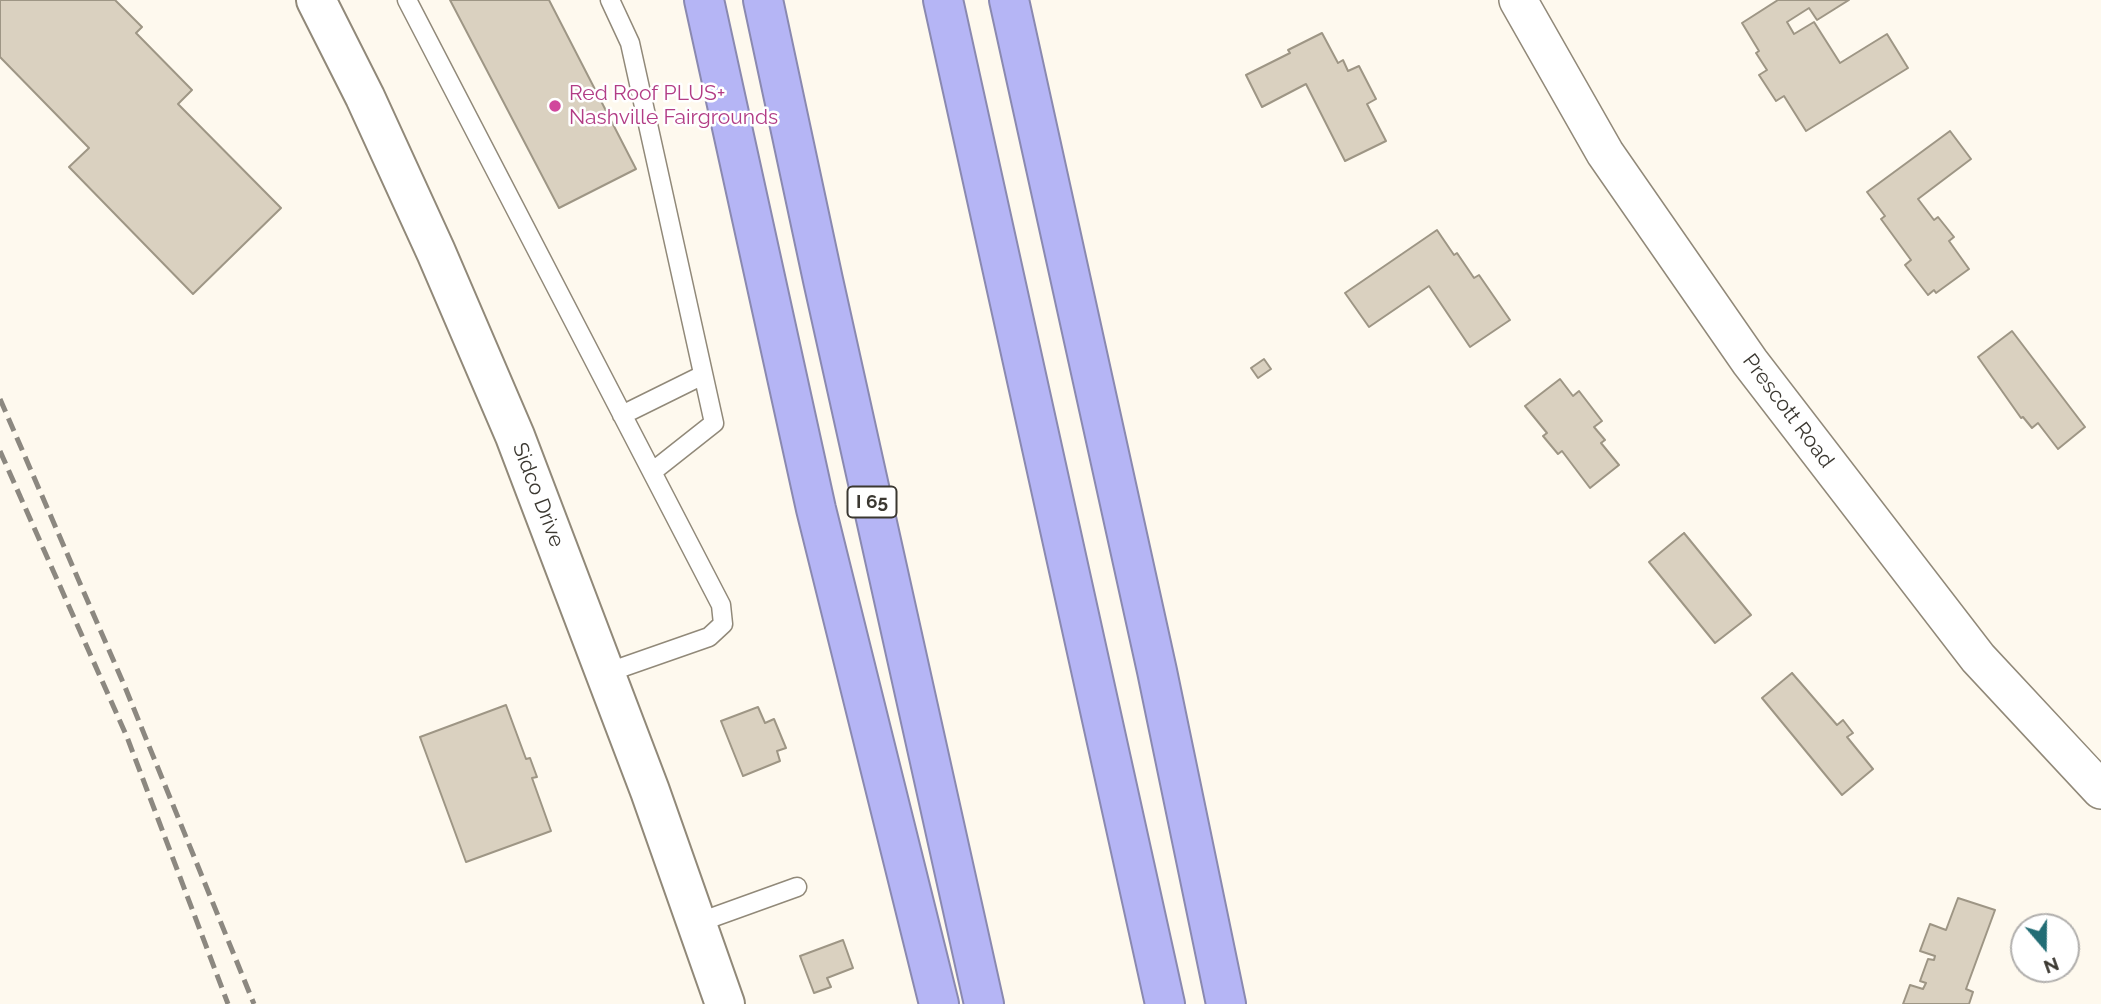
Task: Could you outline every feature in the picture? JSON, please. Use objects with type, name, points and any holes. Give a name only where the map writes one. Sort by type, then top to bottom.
[{"type":"highway","points":[[704,0],[816,509],[939,1004]]},
{"type":"highway","name":"I 65","points":[[763,0],[822,280],[984,1004]]},
{"type":"highway","points":[[943,0],[1165,1004]]},
{"type":"highway","points":[[1009,0],[1157,671],[1226,1004]]},
{"type":"main road","name":"Sidco Drive","points":[[316,0],[365,97],[468,324],[515,436],[606,673],[725,1004]]},
{"type":"street","name":"Prescott Road","points":[[1518,0],[1605,153],[1750,362],[1978,658],[2101,790]]},
{"type":"lane","points":[[407,0],[719,599],[723,624],[709,637],[606,673]]},
{"type":"lane","points":[[610,0],[630,43],[714,423],[652,472]]},
{"type":"lane","points":[[622,415],[703,374]]},
{"type":"lane","points":[[697,923],[797,887]]},
{"type":"building","points":[[0,0],[115,0],[142,27],[136,33],[192,90],[178,104],[281,208],[193,294],[69,167],[89,148],[0,57]]},
{"type":"building","name":"Red Roof PLUS+ Nashville Fairgrounds","points":[[450,0],[549,0],[636,169],[559,208]]},
{"type":"building","points":[[1778,0],[1849,0],[1817,20],[1809,8],[1787,22],[1794,34],[1814,22],[1840,63],[1887,34],[1908,68],[1806,131],[1784,96],[1776,101],[1759,75],[1767,70],[1742,23]]},
{"type":"building","points":[[1322,33],[1338,63],[1343,60],[1348,71],[1359,66],[1376,99],[1367,104],[1386,141],[1345,161],[1306,84],[1262,107],[1246,75]]},
{"type":"building","points":[[1950,131],[1971,159],[1918,199],[1934,220],[1938,217],[1954,237],[1949,241],[1969,269],[1936,293],[1934,290],[1928,295],[1905,265],[1911,260],[1881,219],[1885,216],[1867,192]]},
{"type":"building","points":[[1437,230],[1474,278],[1479,275],[1510,320],[1470,347],[1429,286],[1369,327],[1345,293]]},
{"type":"building","points":[[2012,331],[2085,427],[2058,449],[2038,423],[2032,428],[2021,418],[1978,357]]},
{"type":"building","points":[[1264,359],[1271,369],[1258,378],[1251,368]]},
{"type":"building","points":[[1560,379],[1573,396],[1579,391],[1602,421],[1594,427],[1605,440],[1601,443],[1619,465],[1590,488],[1562,451],[1558,454],[1543,436],[1547,433],[1525,406]]},
{"type":"building","points":[[1684,533],[1751,615],[1715,643],[1649,562]]},
{"type":"building","points":[[1792,673],[1837,725],[1843,720],[1853,733],[1847,737],[1873,769],[1842,795],[1762,698]]},
{"type":"building","points":[[506,705],[526,759],[530,758],[537,777],[532,778],[551,831],[466,862],[420,737]]},
{"type":"building","points":[[758,707],[765,723],[774,719],[786,748],[777,751],[780,761],[743,776],[721,721]]},
{"type":"building","points":[[1958,898],[1995,910],[1966,989],[1973,992],[1969,1004],[1903,1004],[1910,985],[1923,989],[1926,983],[1920,981],[1928,959],[1934,960],[1935,956],[1920,951],[1930,924],[1946,930]]},
{"type":"building","points":[[843,940],[853,968],[827,978],[831,987],[814,993],[800,956]]},
{"type":"railway","points":[[0,399],[125,687],[254,1004]]},
{"type":"railway","points":[[0,451],[127,737],[228,1004]]},
{"type":"place","name":"Red Roof PLUS+ Nashville Fairgrounds","points":[[555,106]]}]
